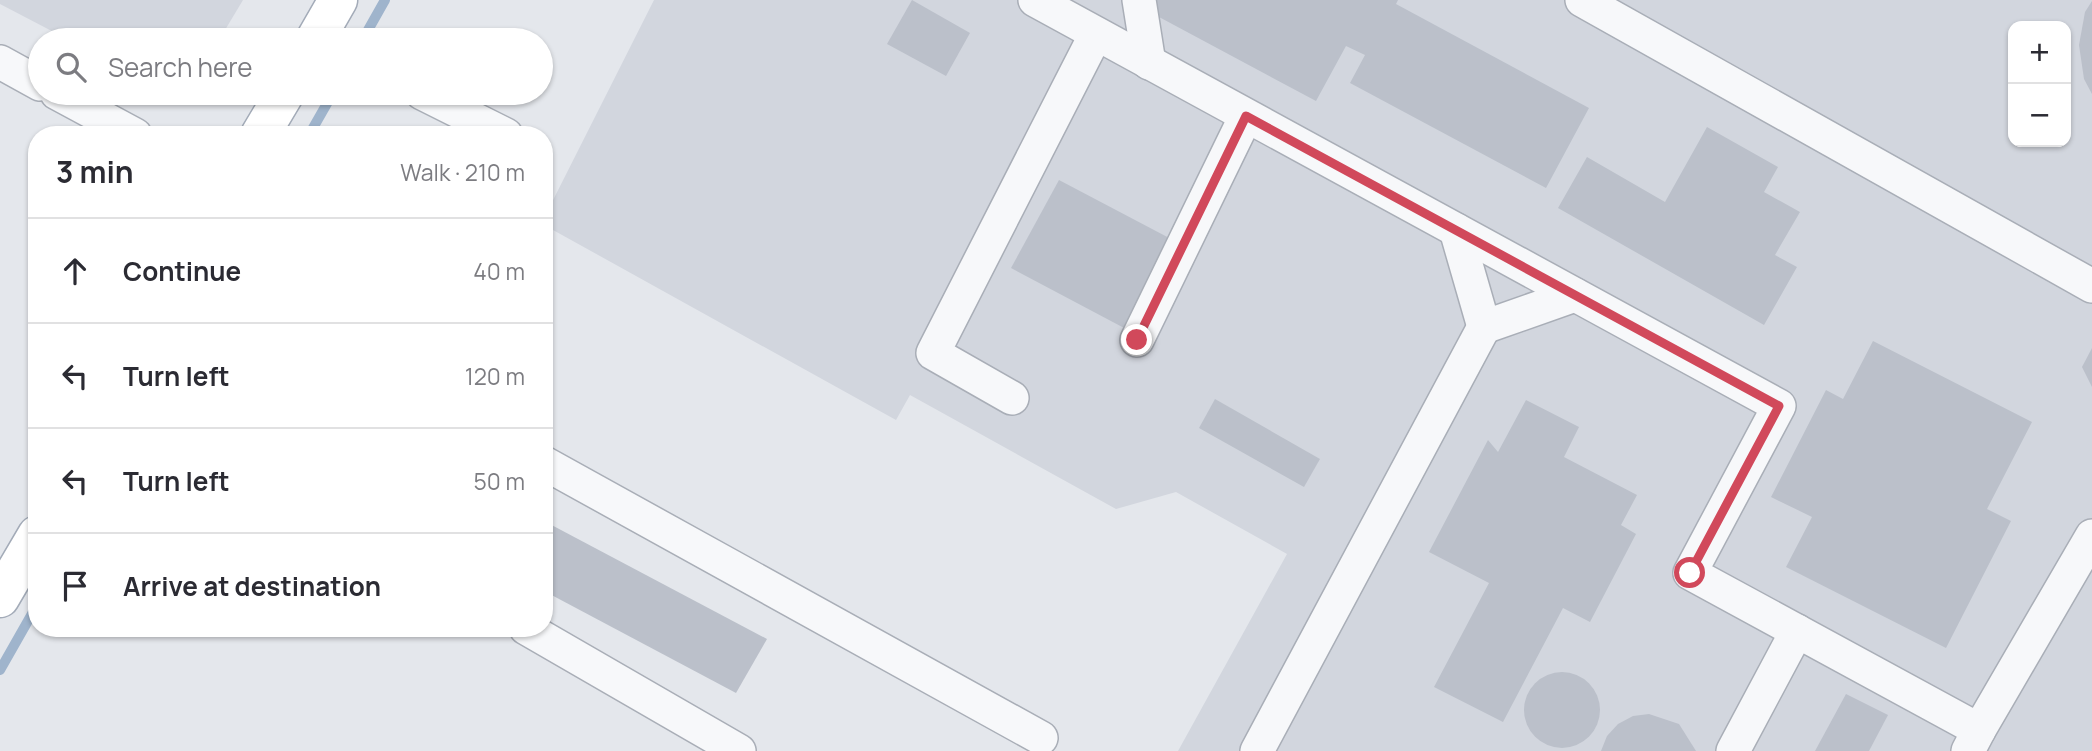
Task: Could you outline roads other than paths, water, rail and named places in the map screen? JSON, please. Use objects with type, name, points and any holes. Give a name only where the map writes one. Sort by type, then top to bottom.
[{"type":"main road","points":[[323,28],[338,0]]},
{"type":"main road","points":[[265,126],[278,105]]},
{"type":"main road","points":[[0,598],[28,550]]},
{"type":"street","points":[[1035,0],[1779,406],[1690,573],[1797,631],[1973,741],[2092,536]]},
{"type":"street","points":[[1139,0],[1149,63]]},
{"type":"street","points":[[1582,0],[2092,286]]},
{"type":"street","points":[[1012,398],[933,353],[1096,34]]},
{"type":"street","points":[[0,62],[28,77]]},
{"type":"street","points":[[79,105],[118,126]]},
{"type":"street","points":[[446,105],[488,126]]},
{"type":"street","points":[[1137,340],[1246,116]]},
{"type":"street","points":[[1456,230],[1484,327]]},
{"type":"street","points":[[1257,751],[1484,327],[1575,295]]},
{"type":"street","points":[[553,468],[1041,738]]},
{"type":"street","points":[[1733,751],[1797,631]]},
{"type":"street","points":[[542,637],[739,751]]},
{"type":"waterway","points":[[369,28],[385,0]]},
{"type":"waterway","points":[[314,126],[326,105]]},
{"type":"waterway","points":[[0,670],[28,621]]}]
